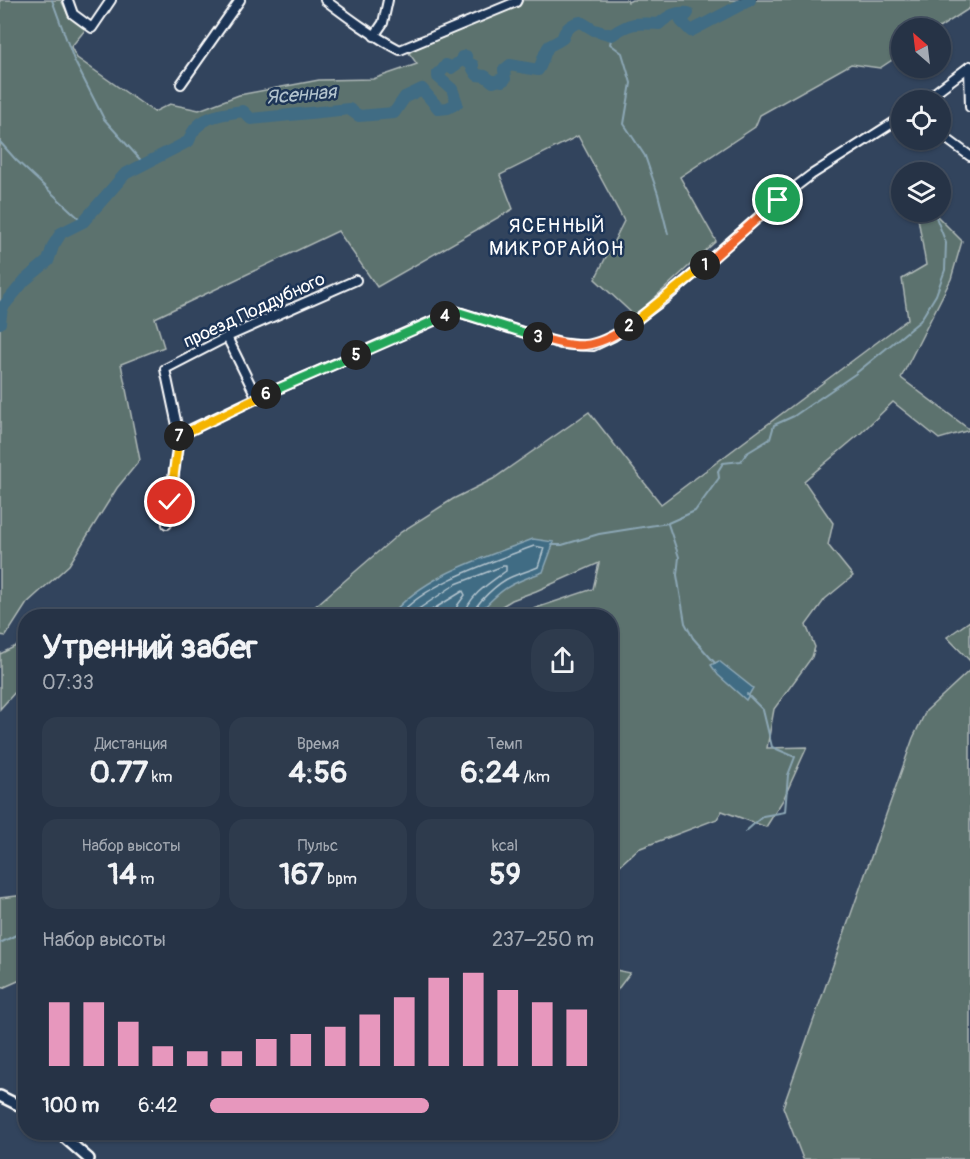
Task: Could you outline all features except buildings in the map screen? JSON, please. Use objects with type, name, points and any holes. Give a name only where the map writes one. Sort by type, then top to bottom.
[{"type":"main road","points":[[0,1096],[18,1105]]},
{"type":"main road","points":[[67,1140],[89,1159]]},
{"type":"street","points":[[68,0],[73,14],[92,28],[111,0]]},
{"type":"street","points":[[181,84],[240,0]]},
{"type":"street","points":[[325,0],[354,19],[374,36],[400,50],[516,3],[517,0]]},
{"type":"street","points":[[374,36],[383,23],[388,0]]},
{"type":"street","points":[[939,90],[970,67]]},
{"type":"street","points":[[970,67],[970,107]]},
{"type":"street","points":[[167,524],[179,435],[455,311],[561,344],[593,346],[614,336],[666,298],[778,200],[811,175],[891,124]]},
{"type":"street","points":[[951,143],[970,156]]},
{"type":"street","name":"проезд Поддубного","points":[[179,435],[165,369],[227,337],[356,280]]},
{"type":"street","points":[[227,337],[257,398]]},
{"type":"green space","points":[[0,0],[61,0],[68,15],[90,24],[71,47],[77,58],[154,112],[170,104],[199,110],[239,95],[319,80],[373,79],[417,64],[409,53],[418,46],[515,0],[627,0],[628,2],[632,0],[970,0],[970,8],[951,20],[951,18],[891,18],[891,61],[880,68],[851,64],[760,115],[755,127],[680,177],[716,241],[635,316],[595,279],[624,221],[578,136],[500,175],[513,209],[377,287],[338,231],[155,318],[164,347],[121,364],[140,460],[117,488],[69,565],[23,609],[18,609],[18,617],[6,636],[0,635]]},
{"type":"green space","points":[[919,222],[943,222],[962,241],[951,279],[901,378],[970,430],[939,439],[893,402],[861,433],[804,481],[833,523],[828,545],[853,576],[825,599],[806,625],[815,647],[812,657],[774,709],[767,748],[807,747],[783,800],[766,827],[722,811],[717,819],[638,849],[618,867],[618,609],[533,609],[593,589],[599,563],[512,600],[497,609],[312,609],[401,532],[453,499],[493,479],[589,412],[661,504],[908,319],[902,279],[926,265]]},
{"type":"green space","points":[[970,621],[970,661],[947,637]]},
{"type":"green space","points":[[18,645],[18,689],[0,709],[0,654]]},
{"type":"green space","points":[[970,670],[970,1159],[803,1159],[783,1107],[913,738],[926,711]]},
{"type":"green space","points":[[18,896],[18,981],[0,989],[0,898]]},
{"type":"green space","points":[[618,971],[630,973],[618,989]]},
{"type":"water","points":[[533,539],[554,542],[543,572],[506,588],[483,609],[397,609],[420,589],[475,561]]},
{"type":"water","points":[[719,661],[753,688],[746,700],[718,675],[711,665]]},
{"type":"waterway","points":[[52,0],[74,60],[104,119],[145,165]]},
{"type":"waterway","name":"Ясенная","points":[[0,323],[2,308],[25,280],[48,261],[61,233],[83,222],[125,174],[189,141],[192,133],[203,121],[226,113],[243,111],[251,119],[349,109],[359,116],[394,113],[405,97],[422,89],[439,109],[448,108],[457,103],[452,89],[438,77],[438,73],[446,65],[451,68],[461,61],[462,57],[466,56],[467,62],[473,65],[477,75],[485,76],[493,82],[502,81],[505,79],[504,70],[510,65],[538,70],[549,46],[563,38],[567,29],[572,25],[581,22],[594,30],[612,35],[629,26],[659,24],[672,15],[688,13],[681,21],[691,31],[750,0]]},
{"type":"waterway","points":[[612,35],[610,44],[622,53],[631,83],[624,124],[645,156],[668,234]]},
{"type":"waterway","points":[[0,142],[16,160],[83,222]]},
{"type":"waterway","points":[[552,545],[562,545],[599,534],[668,523],[695,511],[719,478],[718,471],[723,463],[741,461],[747,453],[770,439],[774,425],[794,416],[855,374],[920,321],[936,295],[945,270],[946,243],[938,222]]},
{"type":"waterway","points":[[668,524],[679,557],[677,575],[685,623],[693,638],[715,663]]},
{"type":"waterway","points":[[745,832],[763,816],[785,812],[788,775],[795,757],[772,747],[763,710],[747,694]]},
{"type":"waterway","points":[[0,943],[18,934]]},
{"type":"district","name":"ЯСЕННЫЙ МИКРОРАЙОН","points":[[557,236]]},
{"type":"route","points":[[170,502],[179,435],[455,311],[561,344],[593,346],[634,323],[666,298],[778,200]]}]
